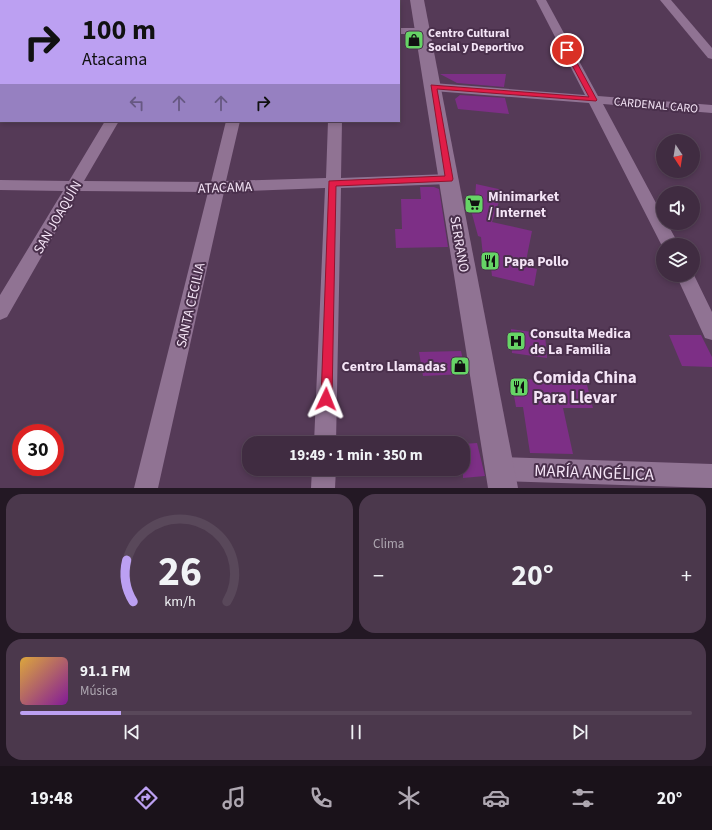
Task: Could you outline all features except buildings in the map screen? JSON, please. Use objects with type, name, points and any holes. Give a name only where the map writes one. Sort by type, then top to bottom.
[{"type":"main road","name":"SERRANO","points":[[417,0],[501,479]]},
{"type":"street","points":[[541,0],[666,238]]},
{"type":"street","points":[[665,0],[712,55]]},
{"type":"street","points":[[400,31],[423,31]]},
{"type":"street","name":"CARDENAL CARO","points":[[433,87],[712,109]]},
{"type":"street","name":"SAN JOAQUÍN","points":[[0,312],[111,122]]},
{"type":"street","name":"SANTA CECILIA","points":[[146,488],[233,122]]},
{"type":"street","points":[[325,436],[335,122]]},
{"type":"street","name":"ATACAMA","points":[[0,185],[218,188],[449,179]]},
{"type":"street","points":[[688,282],[712,332]]},
{"type":"street","points":[[323,488],[324,476]]},
{"type":"street","name":"MARÍA ANGÉLICA","points":[[501,479],[712,476]]},
{"type":"place","name":"Centro Cultural Social y Deportivo","points":[[414,40]]},
{"type":"place","name":"Minimarket / Internet","points":[[474,204]]},
{"type":"place","name":"Papa Pollo","points":[[490,261]]},
{"type":"place","name":"Consulta Medica de La Familia","points":[[516,341]]},
{"type":"place","name":"Centro Llamadas","points":[[460,366]]},
{"type":"place","name":"Comida China Para Llevar","points":[[519,387]]},
{"type":"route","points":[[326,399],[332,183],[449,179],[433,87],[594,100],[567,50]]}]
